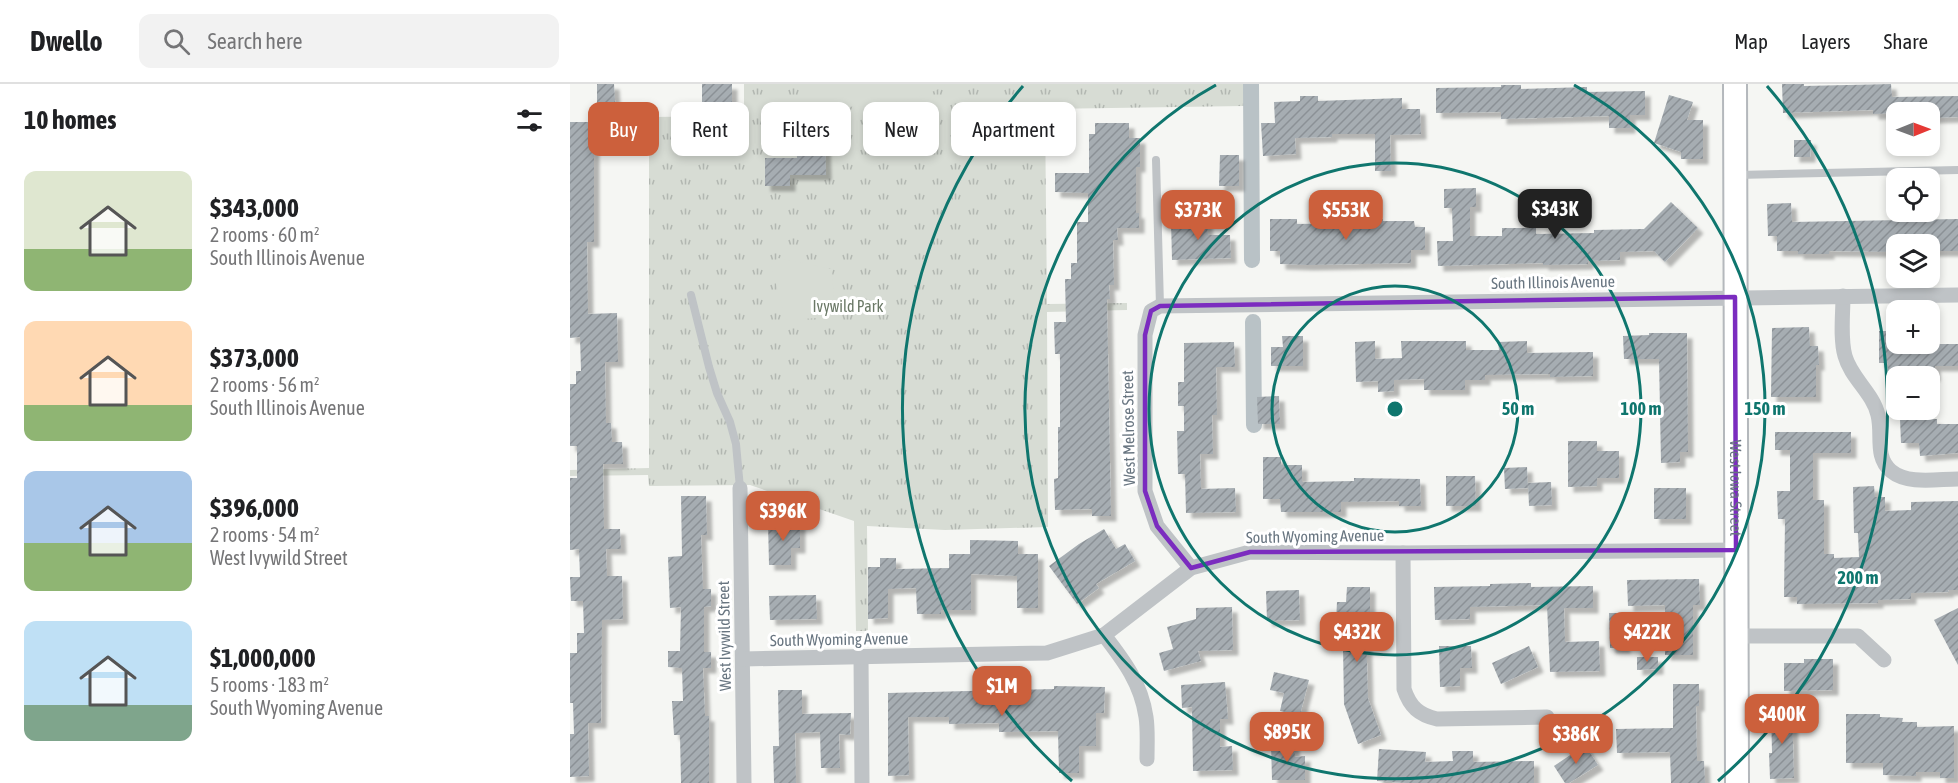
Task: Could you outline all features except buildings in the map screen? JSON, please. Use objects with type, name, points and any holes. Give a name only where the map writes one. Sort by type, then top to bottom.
[{"type":"street","name":"West Iowa Street","points":[[1735,84],[1737,783]]},
{"type":"street","name":"South Illinois Avenue","points":[[1155,308],[1958,295]]},
{"type":"street","points":[[1843,296],[1844,353],[1854,375],[1873,401],[1878,413],[1880,452],[1885,465],[1893,473],[1908,480],[1958,479]]},
{"type":"street","name":"West Melrose Street","points":[[1155,308],[1145,334],[1145,491],[1157,526],[1191,568]]},
{"type":"street","name":"West Ivywild Street","points":[[740,488],[744,783]]},
{"type":"street","name":"South Wyoming Avenue","points":[[743,659],[1047,653],[1104,635],[1191,568],[1250,552],[1736,550]]},
{"type":"street","points":[[1403,553],[1404,689],[1408,701],[1415,710],[1437,719],[1547,717]]},
{"type":"street","points":[[1104,635],[1127,665],[1140,690],[1146,718],[1147,759]]},
{"type":"street","points":[[1736,636],[1858,636],[1884,660]]},
{"type":"street","points":[[861,657],[862,783]]},
{"type":"lane","points":[[1155,308],[1156,160]]},
{"type":"lane","points":[[1735,175],[1958,170]]},
{"type":"lane","points":[[691,295],[708,367],[730,422],[736,444],[740,488]]},
{"type":"highlighted area","points":[[1735,297],[1736,550],[1250,552],[1191,568],[1157,526],[1145,491],[1145,335],[1151,311],[1160,306]]},
{"type":"green space","name":"Ivywild Park","points":[[744,84],[1244,84],[1244,106],[1076,109],[1076,102],[951,102],[951,156],[1045,156],[1047,304],[1127,303],[1127,310],[1047,312],[1048,527],[945,530],[867,526],[868,631],[856,631],[854,521],[750,485],[649,486],[648,475],[570,476],[570,470],[649,468],[649,156],[659,156],[659,117],[671,117],[671,156],[749,156],[749,102],[744,102]]},
{"type":"green space","points":[[806,84],[948,84],[917,97],[892,102],[863,102],[863,106],[851,106],[851,102],[806,102]]},
{"type":"green space","points":[[778,258],[832,269],[835,317],[786,320],[771,266]]},
{"type":"waterway","points":[[1251,84],[1252,260]]},
{"type":"waterway","points":[[1253,322],[1254,425]]}]
